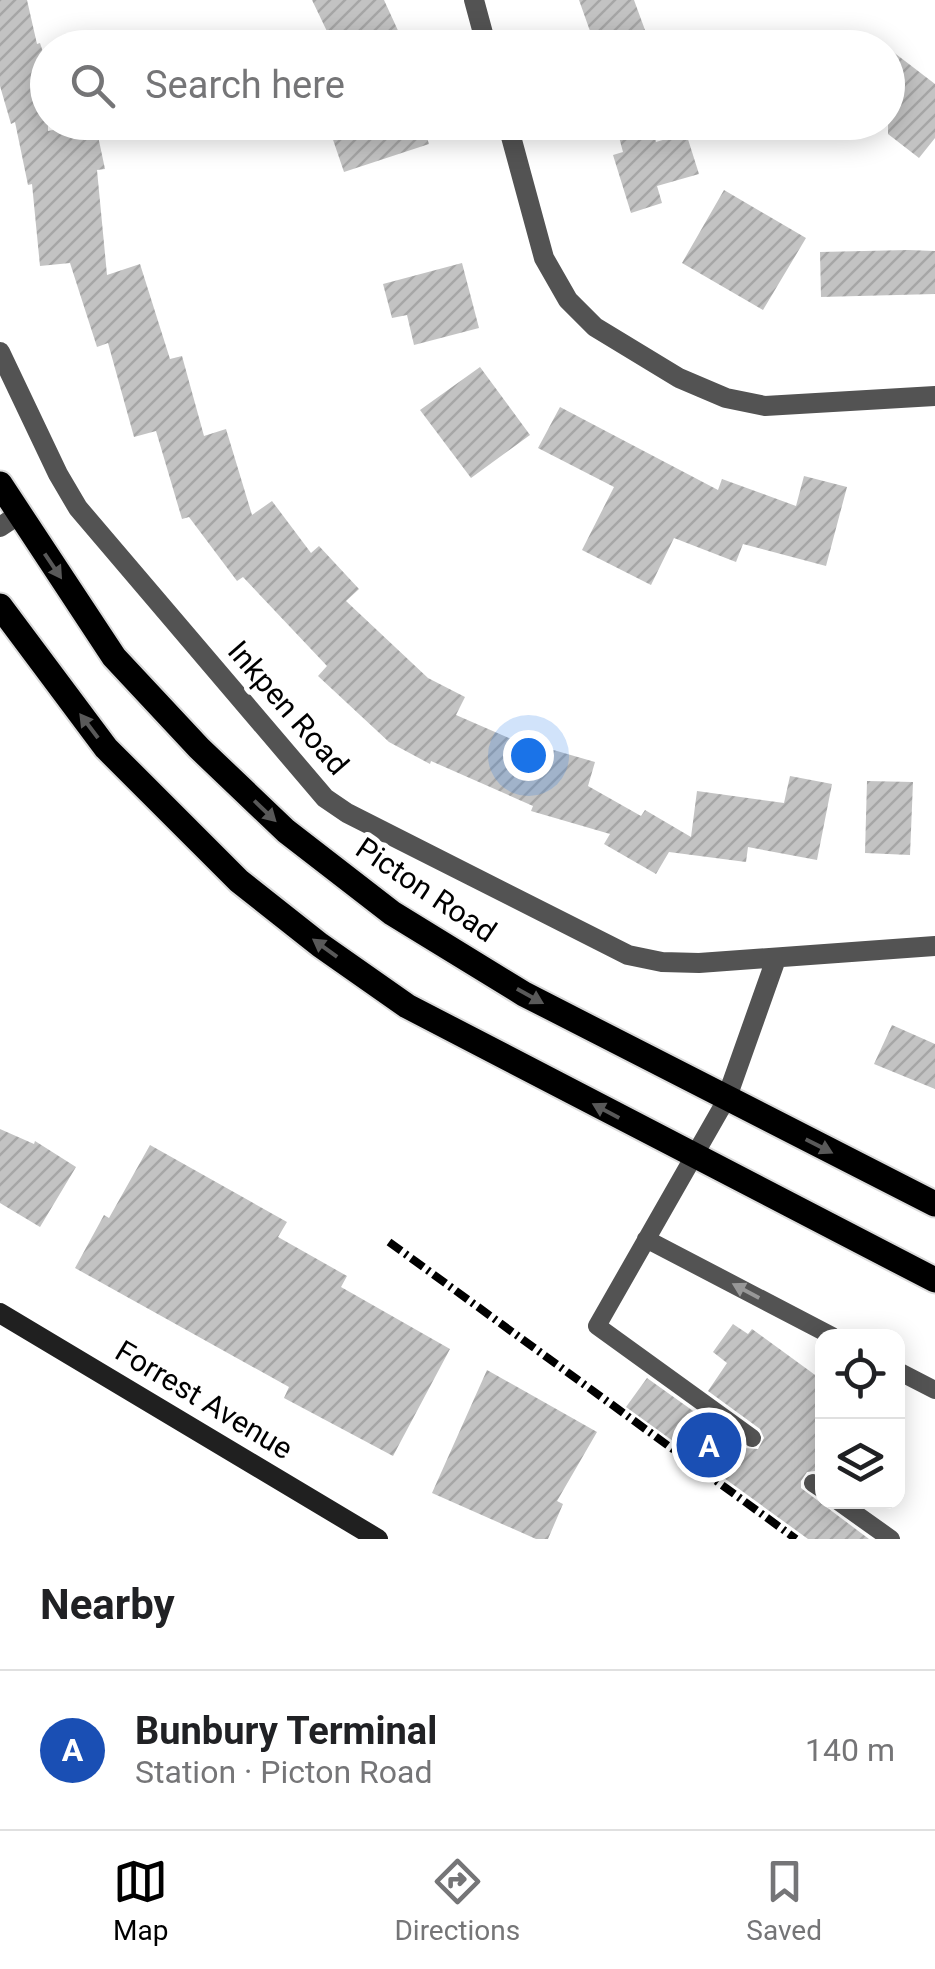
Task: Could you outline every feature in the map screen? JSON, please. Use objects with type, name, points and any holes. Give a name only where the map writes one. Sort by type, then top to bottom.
[{"type":"main road","name":"Picton Road","points":[[0,484],[9,521],[114,657],[286,831],[392,913],[524,994],[935,1204]]},
{"type":"main road","points":[[0,606],[106,748],[172,816],[266,902],[406,1006],[935,1280]]},
{"type":"main road","name":"Forrest Avenue","points":[[0,1313],[378,1539]]},
{"type":"street","points":[[474,0],[482,30]]},
{"type":"street","points":[[513,140],[544,258],[568,300],[608,335],[679,378],[726,398],[765,406],[935,396]]},
{"type":"street","name":"Inkpen Road","points":[[0,352],[78,508],[325,798],[372,826],[628,955],[699,964],[935,946]]},
{"type":"street","points":[[726,1100],[776,958]]},
{"type":"lane","points":[[726,1100],[598,1326],[752,1438]]},
{"type":"lane","points":[[646,1239],[819,1329]]},
{"type":"lane","points":[[905,1375],[935,1390]]},
{"type":"lane","points":[[849,1509],[891,1539]]},
{"type":"building","points":[[0,0],[27,0],[34,30],[30,30],[30,140],[99,140],[105,169],[97,170],[107,275],[140,264],[170,359],[182,356],[204,436],[226,429],[252,515],[272,501],[311,553],[319,546],[359,589],[346,601],[428,678],[465,697],[456,715],[548,755],[550,749],[595,762],[588,786],[641,816],[645,810],[691,837],[697,791],[784,803],[790,776],[832,784],[817,860],[748,847],[746,862],[669,852],[656,874],[604,844],[610,834],[531,811],[533,806],[431,761],[430,764],[389,742],[318,676],[327,666],[243,577],[237,581],[189,517],[182,519],[156,431],[134,437],[108,343],[97,347],[70,263],[40,266],[32,184],[28,185],[15,122],[11,124],[0,86]]},
{"type":"building","points":[[312,0],[384,0],[398,30],[326,30]]},
{"type":"building","points":[[579,0],[634,0],[645,30],[590,30]]},
{"type":"building","points":[[905,61],[935,84],[935,138],[919,158],[896,140],[905,140]]},
{"type":"building","points":[[333,140],[428,140],[429,144],[344,172]]},
{"type":"building","points":[[620,140],[688,140],[699,174],[657,186],[662,203],[631,213],[613,155],[623,152]]},
{"type":"building","points":[[724,190],[806,238],[763,310],[682,263]]},
{"type":"building","points":[[935,251],[935,294],[821,297],[820,252]]},
{"type":"building","points":[[462,263],[479,328],[414,345],[407,315],[392,318],[383,284]]},
{"type":"building","points":[[480,367],[530,435],[471,478],[420,410]]},
{"type":"building","points":[[560,407],[718,490],[722,479],[796,506],[804,476],[847,487],[826,566],[743,544],[736,562],[674,538],[651,585],[582,550],[614,487],[538,448]]},
{"type":"building","points":[[867,781],[913,782],[910,855],[865,853]]},
{"type":"building","points":[[892,1025],[935,1044],[935,1089],[874,1064]]},
{"type":"building","points":[[0,1129],[34,1144],[35,1141],[76,1167],[40,1227],[0,1203]]},
{"type":"building","points":[[150,1145],[287,1222],[278,1237],[347,1276],[341,1287],[450,1349],[393,1456],[284,1398],[289,1387],[75,1268]]},
{"type":"building","points":[[733,1324],[748,1334],[752,1329],[815,1375],[815,1471],[807,1472],[801,1488],[815,1498],[815,1509],[829,1509],[869,1539],[808,1539],[626,1407],[647,1378],[745,1448],[758,1449],[764,1438],[760,1429],[708,1391],[727,1363],[713,1352]]},
{"type":"building","points":[[487,1370],[597,1432],[557,1501],[563,1504],[548,1539],[536,1539],[432,1493]]},
{"type":"railway","points":[[389,1242],[796,1539]]},
{"type":"place","name":"Bunbury Terminal","points":[[709,1445]]}]
